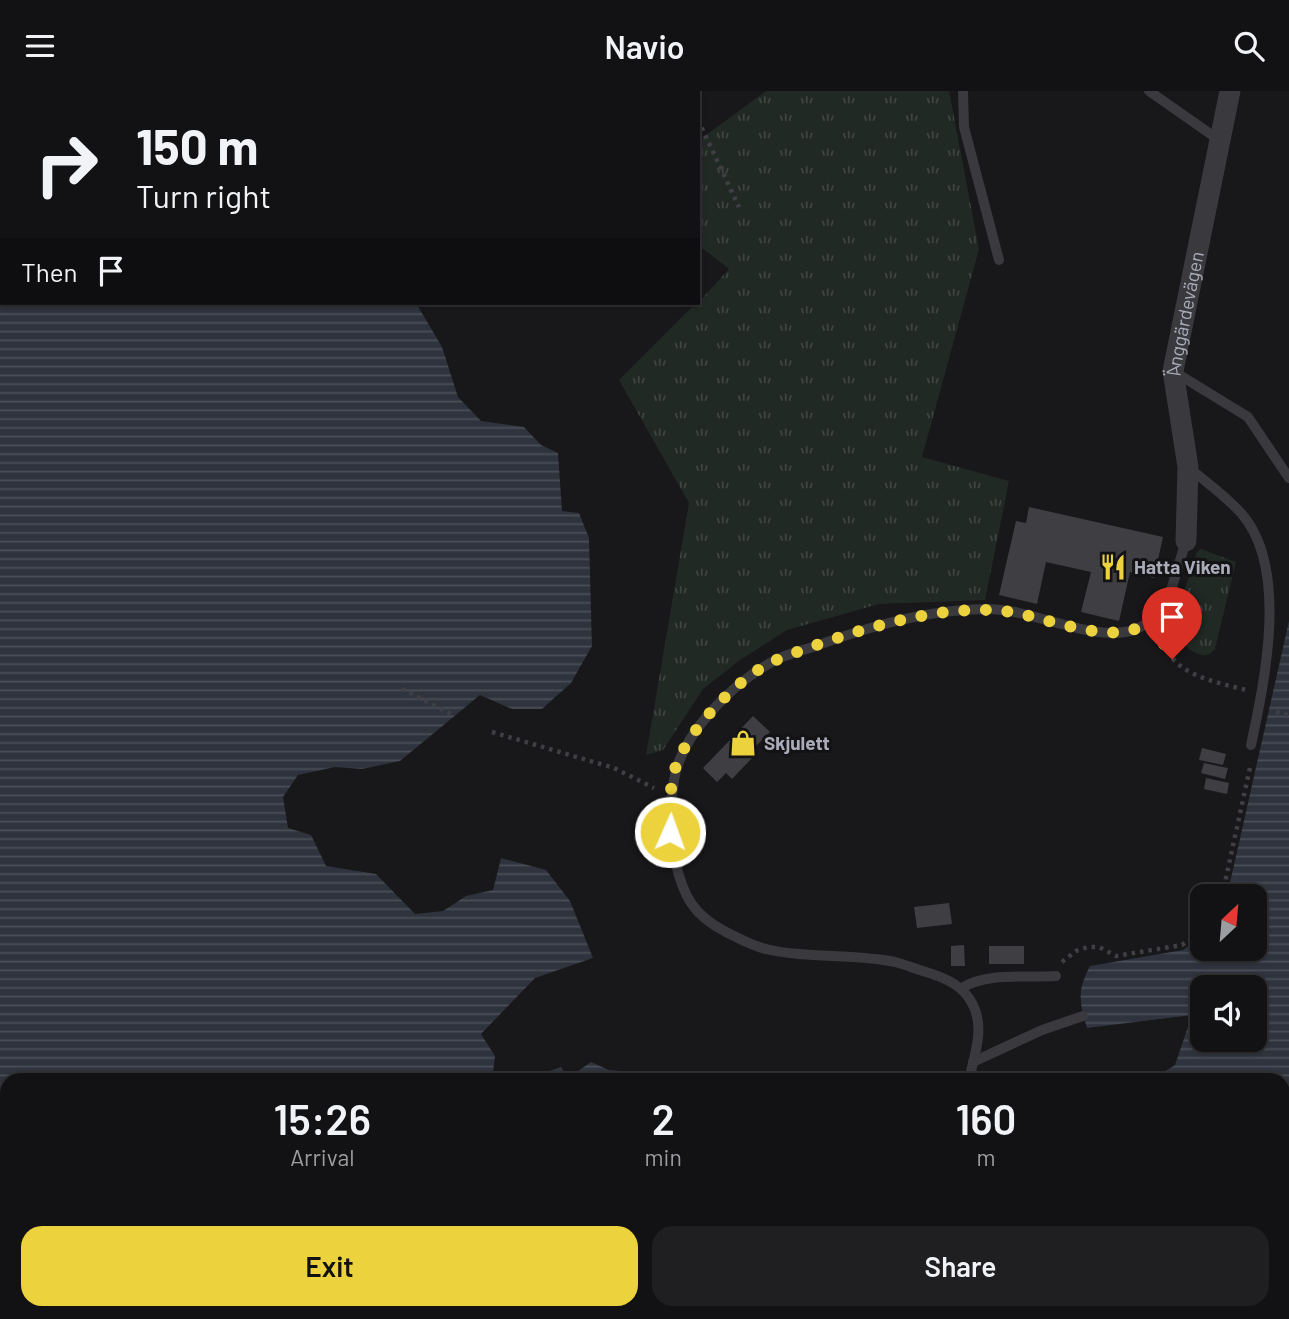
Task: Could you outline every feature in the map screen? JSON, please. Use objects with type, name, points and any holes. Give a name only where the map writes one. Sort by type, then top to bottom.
[{"type":"street","name":"Änggärdevägen","points":[[1186,541],[1188,467],[1173,372],[1219,140],[1225,93]]},
{"type":"lane","points":[[963,91],[964,127],[999,260]]},
{"type":"lane","points":[[1149,91],[1219,140]]},
{"type":"lane","points":[[1173,372],[1248,417],[1289,478]]},
{"type":"lane","points":[[1188,467],[1242,513],[1259,539],[1269,573],[1269,642],[1251,745]]},
{"type":"lane","points":[[971,1073],[978,1028],[974,1007],[961,988],[949,980],[896,962],[763,949],[706,922],[690,904],[679,878],[670,832],[671,796],[676,768],[688,743],[702,723],[737,686],[773,661],[866,627],[957,611],[1012,610],[1107,634],[1133,630],[1164,613],[1186,541]]},
{"type":"lane","points":[[961,988],[986,979],[1056,976]]},
{"type":"lane","points":[[973,1062],[1042,1030],[1083,1016]]},
{"type":"path","points":[[700,124],[739,207]]},
{"type":"path","points":[[1164,613],[1164,645],[1172,659],[1204,678],[1262,693]]},
{"type":"path","points":[[402,689],[455,716]]},
{"type":"path","points":[[492,732],[614,768],[671,796]]},
{"type":"path","points":[[1225,884],[1251,767],[1251,745]]},
{"type":"path","points":[[1056,976],[1056,969],[1064,959],[1088,947],[1099,947],[1116,956],[1182,945],[1190,939]]},
{"type":"green space","points":[[766,91],[949,91],[979,249],[922,457],[1009,481],[985,600],[879,604],[787,630],[740,660],[703,689],[663,750],[646,755],[689,503],[619,380],[694,305],[700,305],[700,301],[729,269],[700,247],[700,140]]},
{"type":"green space","points":[[1201,549],[1236,562],[1215,649],[1204,655],[1186,646],[1181,635],[1180,621],[1185,591],[1197,552]]},
{"type":"shaded area","points":[[0,305],[417,305],[442,347],[458,397],[481,421],[524,427],[541,445],[558,453],[562,511],[579,513],[589,538],[592,646],[571,683],[542,709],[512,709],[480,695],[400,761],[362,769],[335,767],[298,775],[283,797],[288,828],[311,835],[326,866],[376,874],[415,914],[443,911],[466,896],[493,890],[501,858],[546,870],[570,901],[593,958],[535,978],[481,1034],[495,1056],[493,1073],[0,1073]]},
{"type":"shaded area","points":[[1289,621],[1289,1073],[1164,1072],[1175,1065],[1190,1021],[1190,1052],[1267,1052],[1267,975],[1190,975],[1190,1015],[1087,1028],[1081,1003],[1081,989],[1090,966],[1183,950],[1190,944],[1190,961],[1267,961],[1267,884],[1230,884]]},
{"type":"shaded area","points":[[591,1062],[609,1070],[632,1072],[631,1073],[575,1073]]},
{"type":"shaded area","points":[[561,1067],[565,1073],[543,1073]]},
{"type":"building","name":"Hatta Viken","points":[[1029,507],[1163,537],[1154,578],[1130,572],[1119,621],[1081,612],[1091,572],[1046,562],[1037,604],[999,595],[1016,521],[1026,523]]},
{"type":"building","name":"Skjulett","points":[[753,716],[770,732],[749,753],[753,757],[732,779],[726,773],[717,782],[703,768]]},
{"type":"building","points":[[1202,748],[1226,754],[1223,765],[1199,760]]},
{"type":"building","points":[[1204,763],[1228,768],[1225,779],[1201,773]]},
{"type":"building","points":[[1206,778],[1229,783],[1227,794],[1204,789]]},
{"type":"building","points":[[949,903],[952,924],[917,928],[914,907]]},
{"type":"building","points":[[964,945],[965,966],[951,966],[951,946]]},
{"type":"building","points":[[989,946],[1024,946],[1024,964],[989,964]]},
{"type":"place","name":"Hatta Viken","points":[[1113,567]]},
{"type":"place","name":"Skjulett","points":[[743,743]]},
{"type":"route","points":[[670,832],[671,796],[676,768],[688,743],[702,723],[737,686],[773,661],[866,627],[957,611],[987,609],[1012,610],[1107,634],[1133,630],[1164,613],[1164,645],[1172,659]]}]
